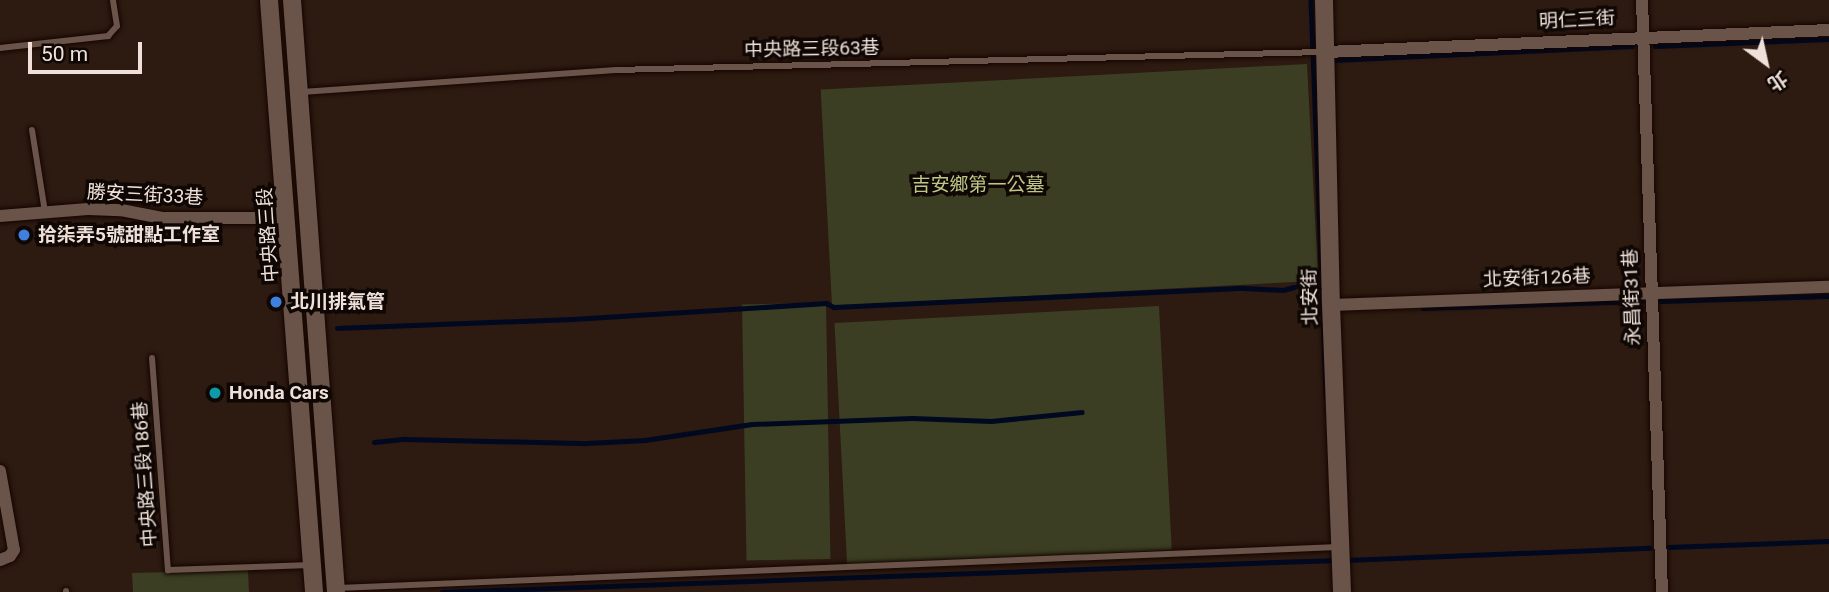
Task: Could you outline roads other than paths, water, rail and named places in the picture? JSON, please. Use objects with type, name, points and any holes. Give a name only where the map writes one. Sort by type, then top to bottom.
[{"type":"street","name":"中央路三段","points":[[269,0],[314,592]]},
{"type":"street","points":[[292,0],[336,590]]},
{"type":"street","name":"北安街","points":[[1324,0],[1331,305],[1342,592]]},
{"type":"street","name":"永昌街31巷","points":[[1642,0],[1662,592]]},
{"type":"street","name":"明仁三街","points":[[1327,52],[1643,36],[1829,30]]},
{"type":"street","name":"勝安三街33巷","points":[[0,216],[121,210],[162,218],[287,218]]},
{"type":"street","name":"北安街126巷","points":[[1331,305],[1829,287]]},
{"type":"street","points":[[0,471],[14,550],[5,558]]},
{"type":"lane","points":[[0,48],[108,36],[117,26],[113,0]]},
{"type":"lane","name":"中央路三段63巷","points":[[299,92],[616,70],[1327,52]]},
{"type":"lane","points":[[32,130],[45,212]]},
{"type":"lane","name":"中央路三段186巷","points":[[152,358],[168,570],[313,565]]},
{"type":"lane","points":[[336,590],[1340,547]]},
{"type":"waterway","points":[[1311,0],[1326,399]]},
{"type":"waterway","points":[[1655,46],[1829,39]]},
{"type":"waterway","points":[[1334,60],[1632,46]]},
{"type":"waterway","points":[[337,328],[573,319],[826,303],[834,307],[1244,288],[1283,290],[1294,287],[1320,287]]},
{"type":"waterway","points":[[1660,301],[1829,296]]},
{"type":"waterway","points":[[1423,308],[1642,301]]},
{"type":"waterway","points":[[374,442],[405,439],[587,443],[645,440],[752,424],[912,418],[991,421],[1082,412]]},
{"type":"waterway","points":[[1668,547],[1829,541]]},
{"type":"waterway","points":[[1347,560],[1650,548]]},
{"type":"waterway","points":[[442,592],[1338,560]]},
{"type":"place","name":"拾柒弄5號甜點工作室","points":[[24,235]]},
{"type":"place","name":"北川排氣管","points":[[276,302]]},
{"type":"place","name":"Honda Cars","points":[[215,393]]},
{"type":"park label","name":"吉安鄉第一公墓","points":[[978,185]]}]
